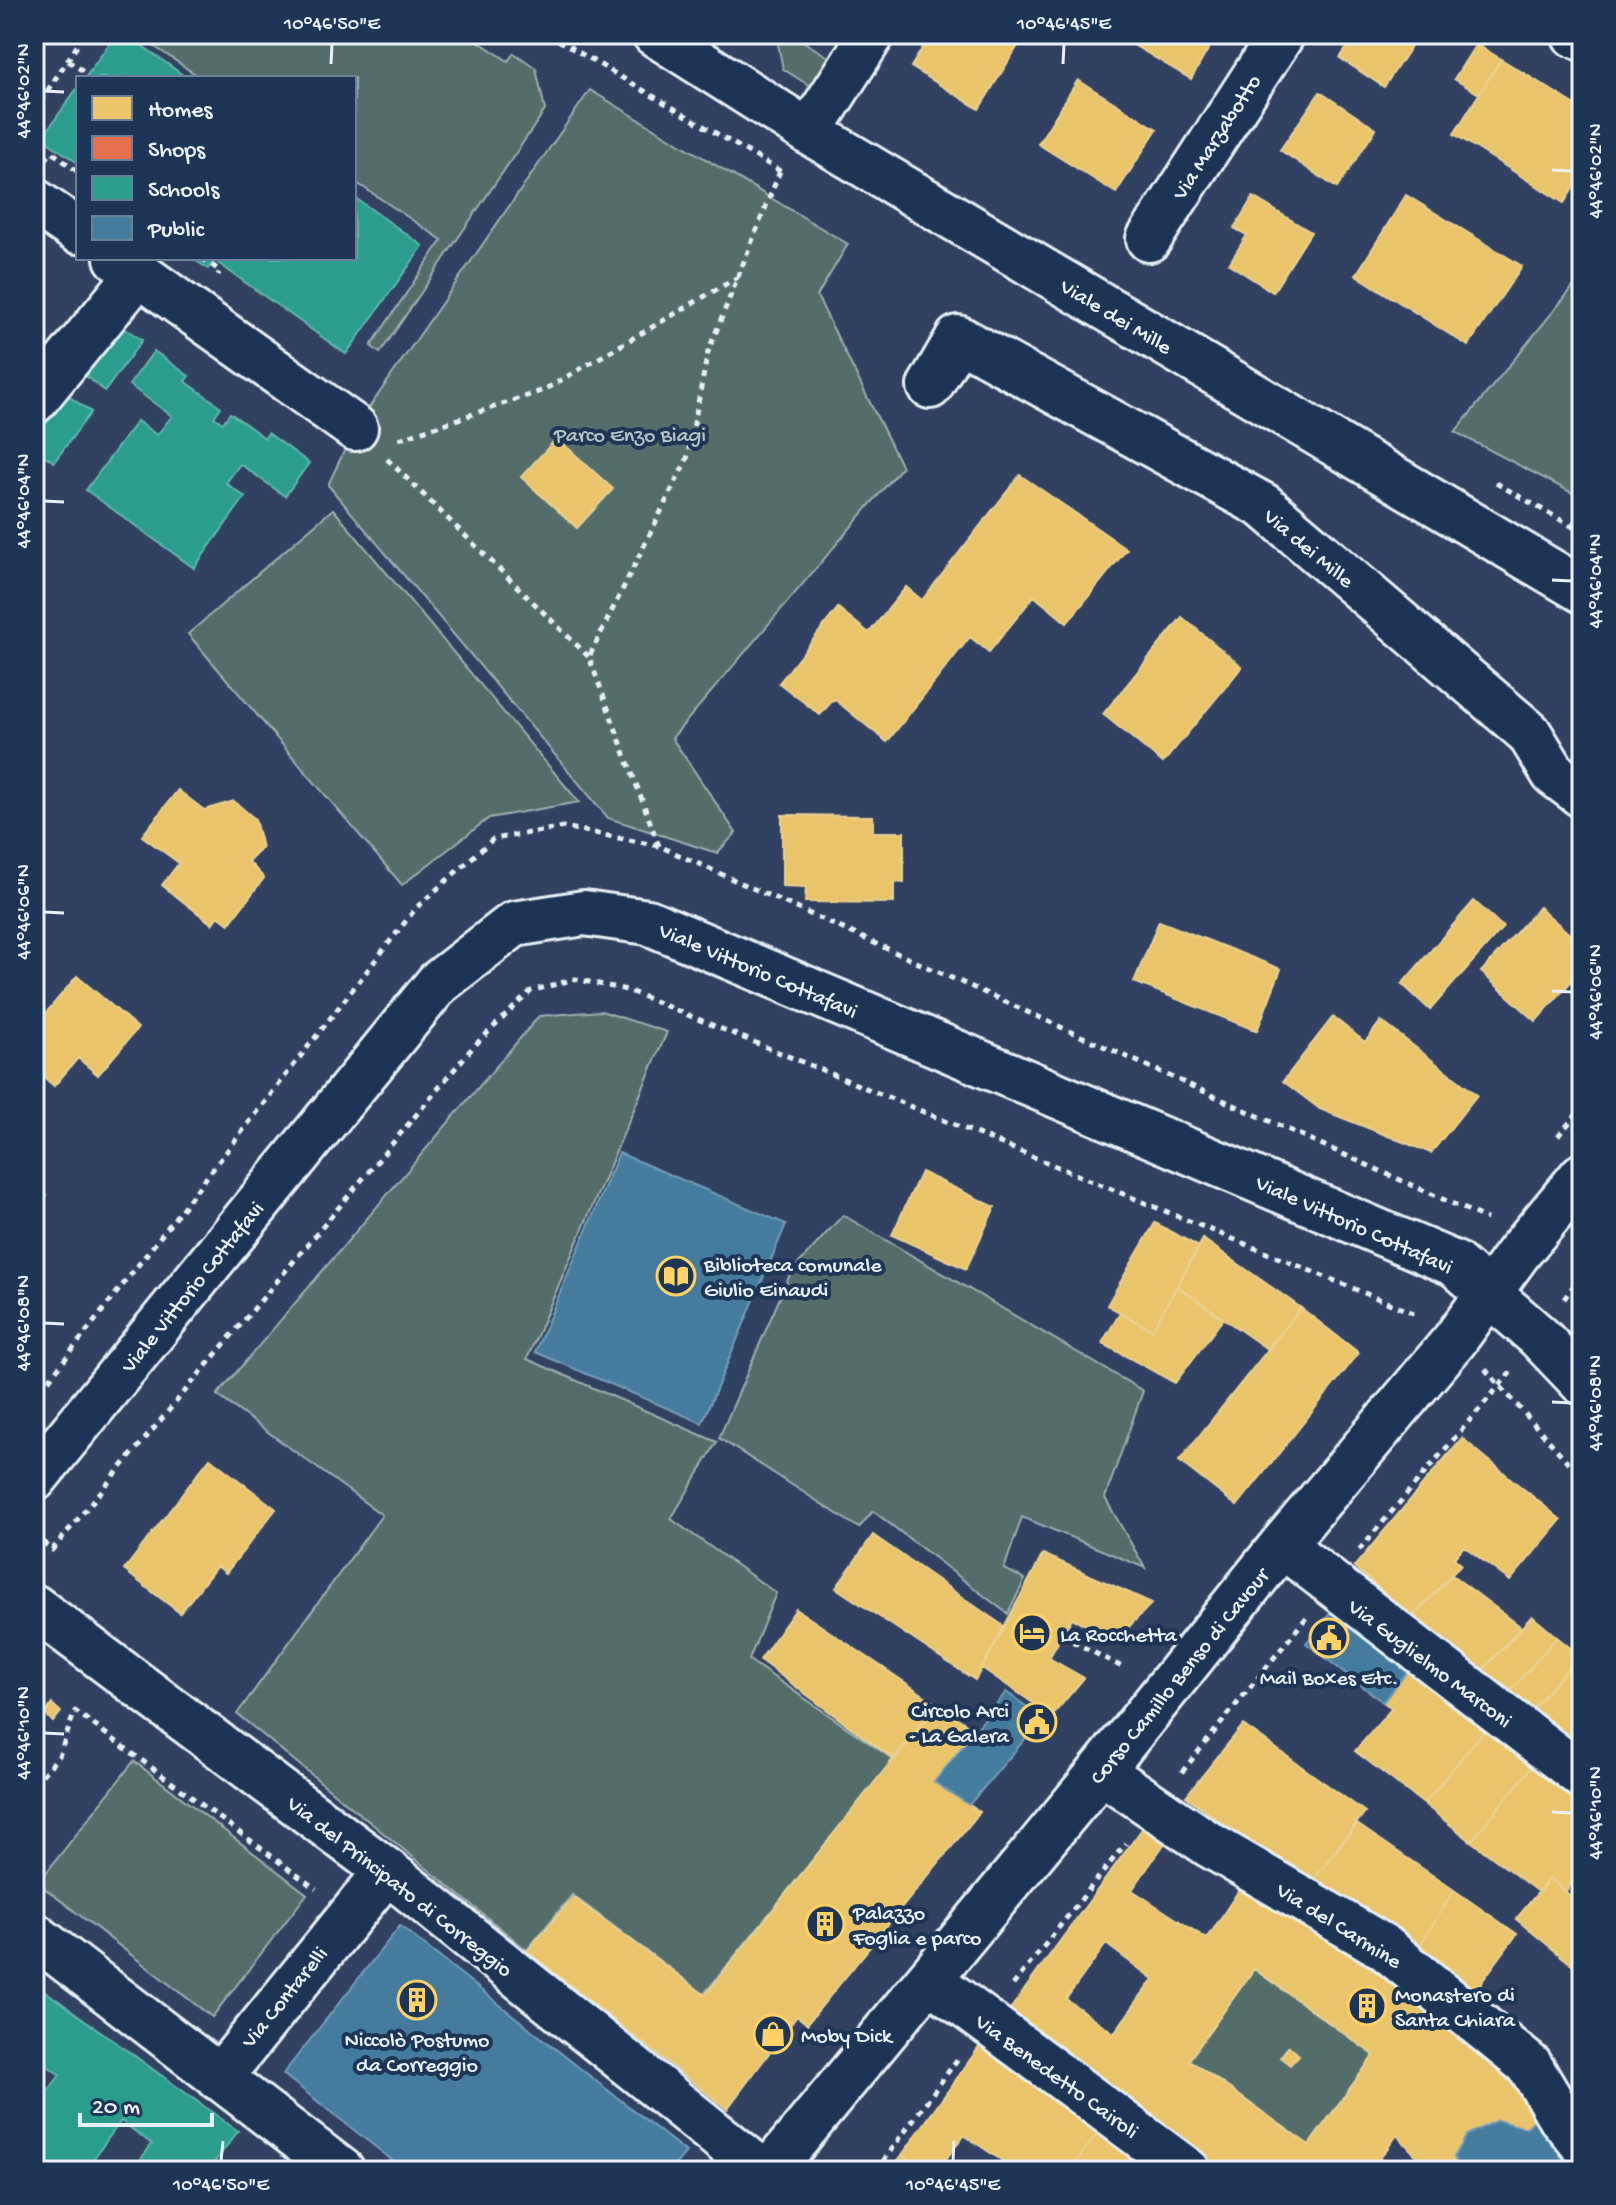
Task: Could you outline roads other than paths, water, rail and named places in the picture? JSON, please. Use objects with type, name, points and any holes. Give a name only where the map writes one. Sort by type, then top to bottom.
[{"type":"street","name":"Viale dei Mille","points":[[655,34],[809,132],[1582,590]]},
{"type":"street","points":[[809,132],[872,34]]},
{"type":"street","name":"Via Marzabotto","points":[[1149,239],[1282,34]]},
{"type":"street","points":[[1574,34],[1582,38]]},
{"type":"street","points":[[34,201],[76,230]]},
{"type":"street","points":[[34,401],[128,266],[365,437]]},
{"type":"street","name":"Via dei Mille","points":[[930,386],[958,338],[1264,506],[1529,733],[1554,774],[1582,795]]},
{"type":"street","name":"Viale Vittorio Cottafavi","points":[[34,1479],[438,983],[514,924],[584,913],[648,922],[1455,1264],[1539,1337],[1582,1382]]},
{"type":"street","name":"Corso Camillo Benso di Cavour","points":[[770,2171],[1101,1771],[1282,1545],[1454,1341],[1488,1293],[1582,1176]]},
{"type":"street","name":"Via Guglielmo Marconi","points":[[1282,1545],[1330,1585],[1582,1776]]},
{"type":"street","name":"Via del Principato di Correggio","points":[[34,1607],[387,1871],[762,2171]]},
{"type":"street","name":"Via del Carmine","points":[[1101,1771],[1210,1845],[1384,1947],[1530,2066],[1559,2115],[1582,2143]]},
{"type":"street","name":"Via Contarelli","points":[[219,2078],[387,1871]]},
{"type":"street","points":[[34,1935],[342,2171]]},
{"type":"street","name":"Via Benedetto Cairoli","points":[[929,1979],[1188,2171]]},
{"type":"place","name":"Biblioteca comunale Giulio Einaudi","points":[[676,1276]]},
{"type":"place","name":"La Rocchetta","points":[[1032,1633]]},
{"type":"place","name":"Mail Boxes Etc.","points":[[1329,1638]]},
{"type":"place","name":"Circolo Arci - La Galera","points":[[1037,1722]]},
{"type":"place","name":"Palazzo Foglia e parco","points":[[825,1924]]},
{"type":"place","name":"Niccolò Postumo da Correggio","points":[[417,2000]]},
{"type":"place","name":"Monastero di Santa Chiara","points":[[1367,2006]]},
{"type":"place","name":"Moby Dick","points":[[773,2034]]},
{"type":"park label","name":"Parco Enzo Biagi","points":[[630,433]]}]
